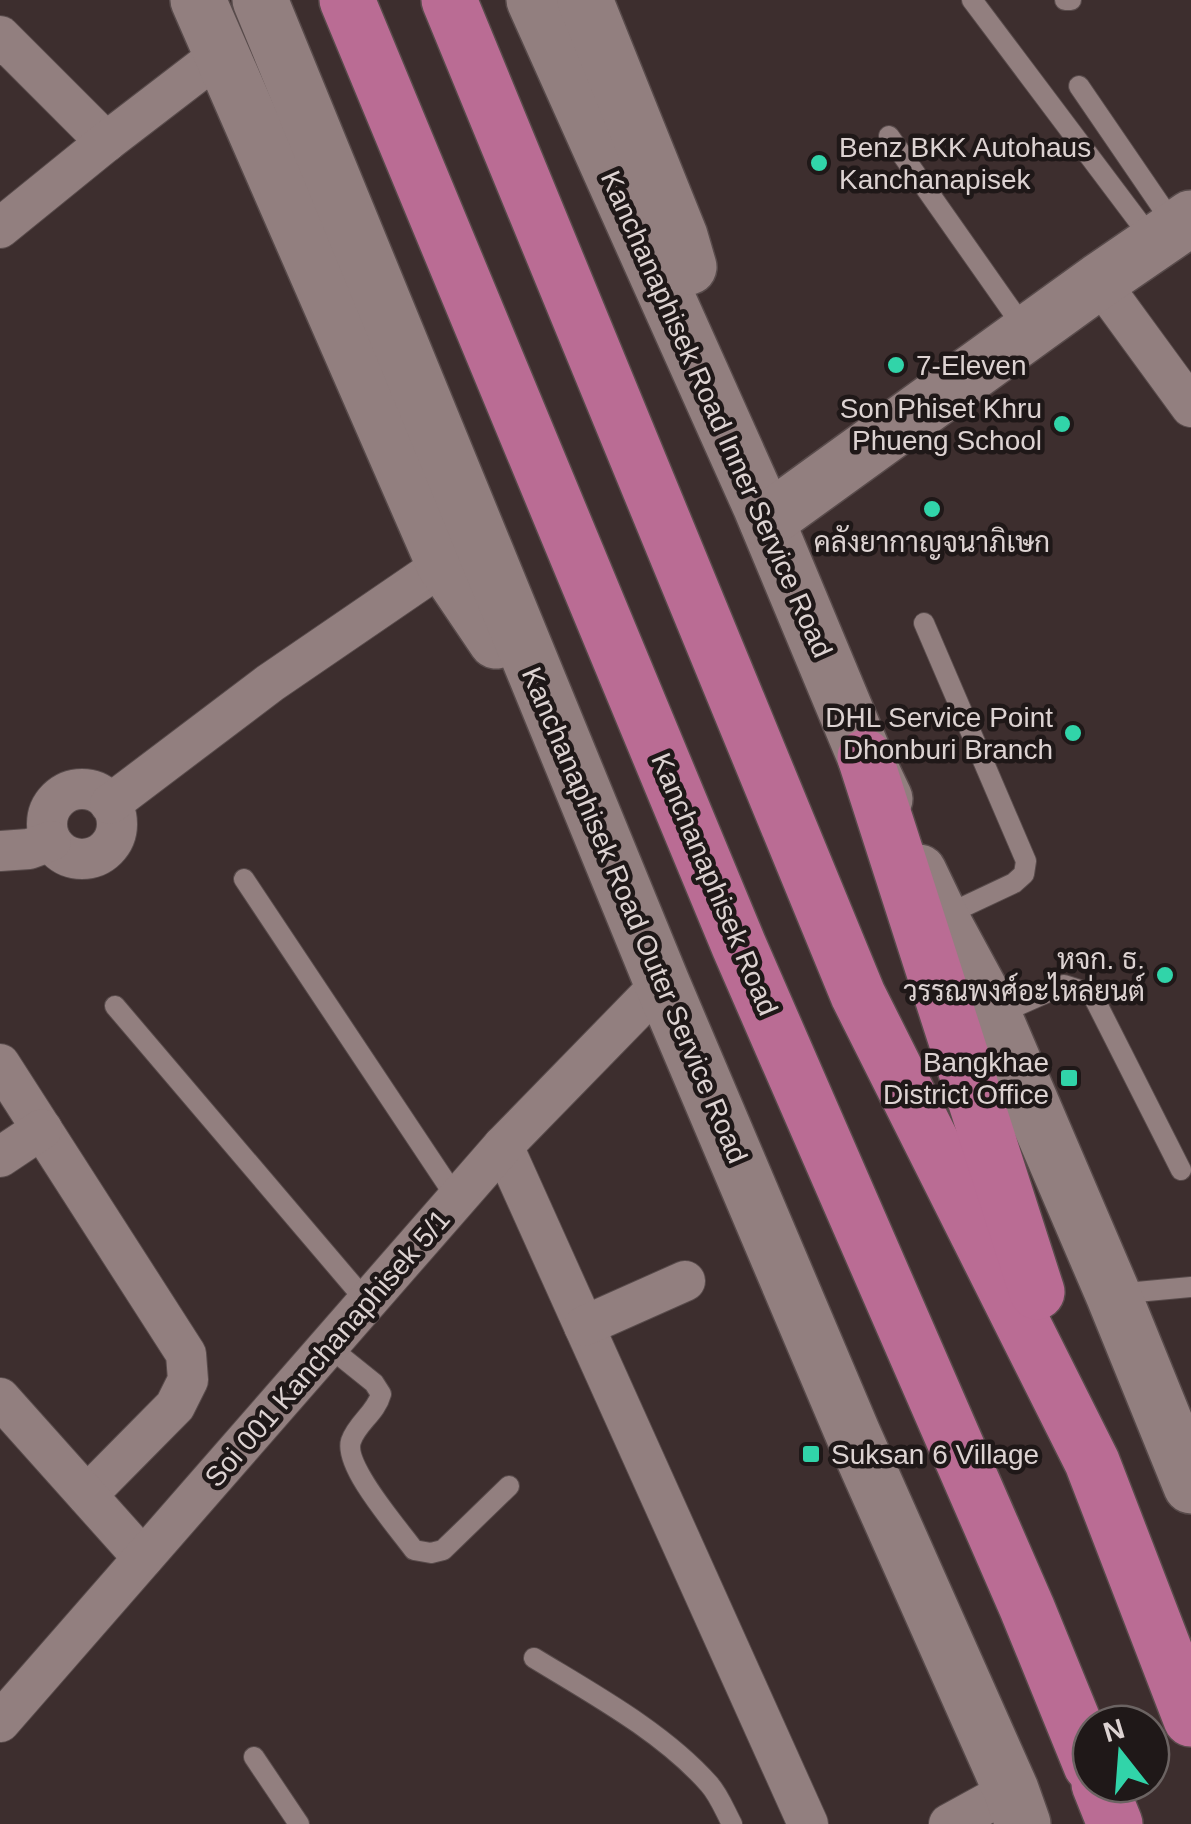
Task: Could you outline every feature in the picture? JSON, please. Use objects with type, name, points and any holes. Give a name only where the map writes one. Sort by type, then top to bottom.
[{"type":"highway","name":"Kanchanaphisek Road","points":[[347,0],[740,946],[1071,1717]]},
{"type":"highway","points":[[449,0],[858,995],[1092,1462]]},
{"type":"highway","points":[[865,757],[1092,1462],[1191,1719]]},
{"type":"main road","points":[[198,0],[444,564],[557,730]]},
{"type":"main road","name":"Kanchanaphisek Road Outer Service Road","points":[[260,0],[662,982],[853,1434],[1017,1807]]},
{"type":"main road","name":"Kanchanaphisek Road Inner Service Road","points":[[534,0],[764,513],[865,757],[941,918],[994,1016],[1191,1486]]},
{"type":"main road","points":[[585,0],[680,236],[764,513],[1174,230]]},
{"type":"street","points":[[0,36],[106,142]]},
{"type":"street","points":[[0,228],[222,53]]},
{"type":"street","points":[[1099,281],[1191,407]]},
{"type":"street","points":[[0,851],[51,842],[47,820],[50,808],[68,792],[90,790],[110,804],[270,683],[444,564]]},
{"type":"street","name":"Soi 001 Kanchanaphisek 5/1","points":[[0,1722],[503,1146],[662,982]]},
{"type":"street","points":[[0,1064],[186,1354],[188,1380],[176,1406],[88,1495]]},
{"type":"street","points":[[0,1157],[42,1129]]},
{"type":"street","points":[[503,1146],[808,1824]]},
{"type":"street","points":[[584,1326],[685,1281]]},
{"type":"street","points":[[0,1398],[144,1558]]},
{"type":"street","points":[[949,1824],[1017,1807]]},
{"type":"lane","points":[[972,0],[1174,230]]},
{"type":"lane","points":[[1079,86],[1174,230]]},
{"type":"lane","points":[[889,136],[1027,332]]},
{"type":"lane","points":[[924,623],[1026,861],[1024,874],[1014,883],[941,918]]},
{"type":"lane","points":[[244,879],[457,1199]]},
{"type":"lane","points":[[994,1016],[1064,986],[1092,994],[1181,1170]]},
{"type":"lane","points":[[115,1006],[367,1302]]},
{"type":"lane","points":[[1113,1294],[1191,1286]]},
{"type":"lane","points":[[328,1346],[374,1383],[381,1394],[378,1405],[352,1438],[350,1452],[358,1472],[414,1550],[443,1550],[509,1486]]},
{"type":"lane","points":[[534,1658],[634,1721],[682,1758],[712,1787],[732,1824]]},
{"type":"lane","points":[[254,1757],[299,1824]]},
{"type":"place","name":"Benz BKK Autohaus Kanchanapisek","points":[[819,163]]},
{"type":"place","name":"7-Eleven","points":[[896,365]]},
{"type":"place","name":"Son Phiset Khru Phueng School","points":[[1062,424]]},
{"type":"place","name":"คลังยากาญจนาภิเษก","points":[[932,509]]},
{"type":"place","name":"DHL Service Point Dhonburi Branch","points":[[1073,733]]},
{"type":"place","name":"หจก. ธ. วรรณพงศ์อะไหล่ยนต์","points":[[1165,975]]},
{"type":"place","name":"Bangkhae District Office","points":[[1069,1078]]},
{"type":"place","name":"Suksan 6 Village","points":[[811,1454]]}]
